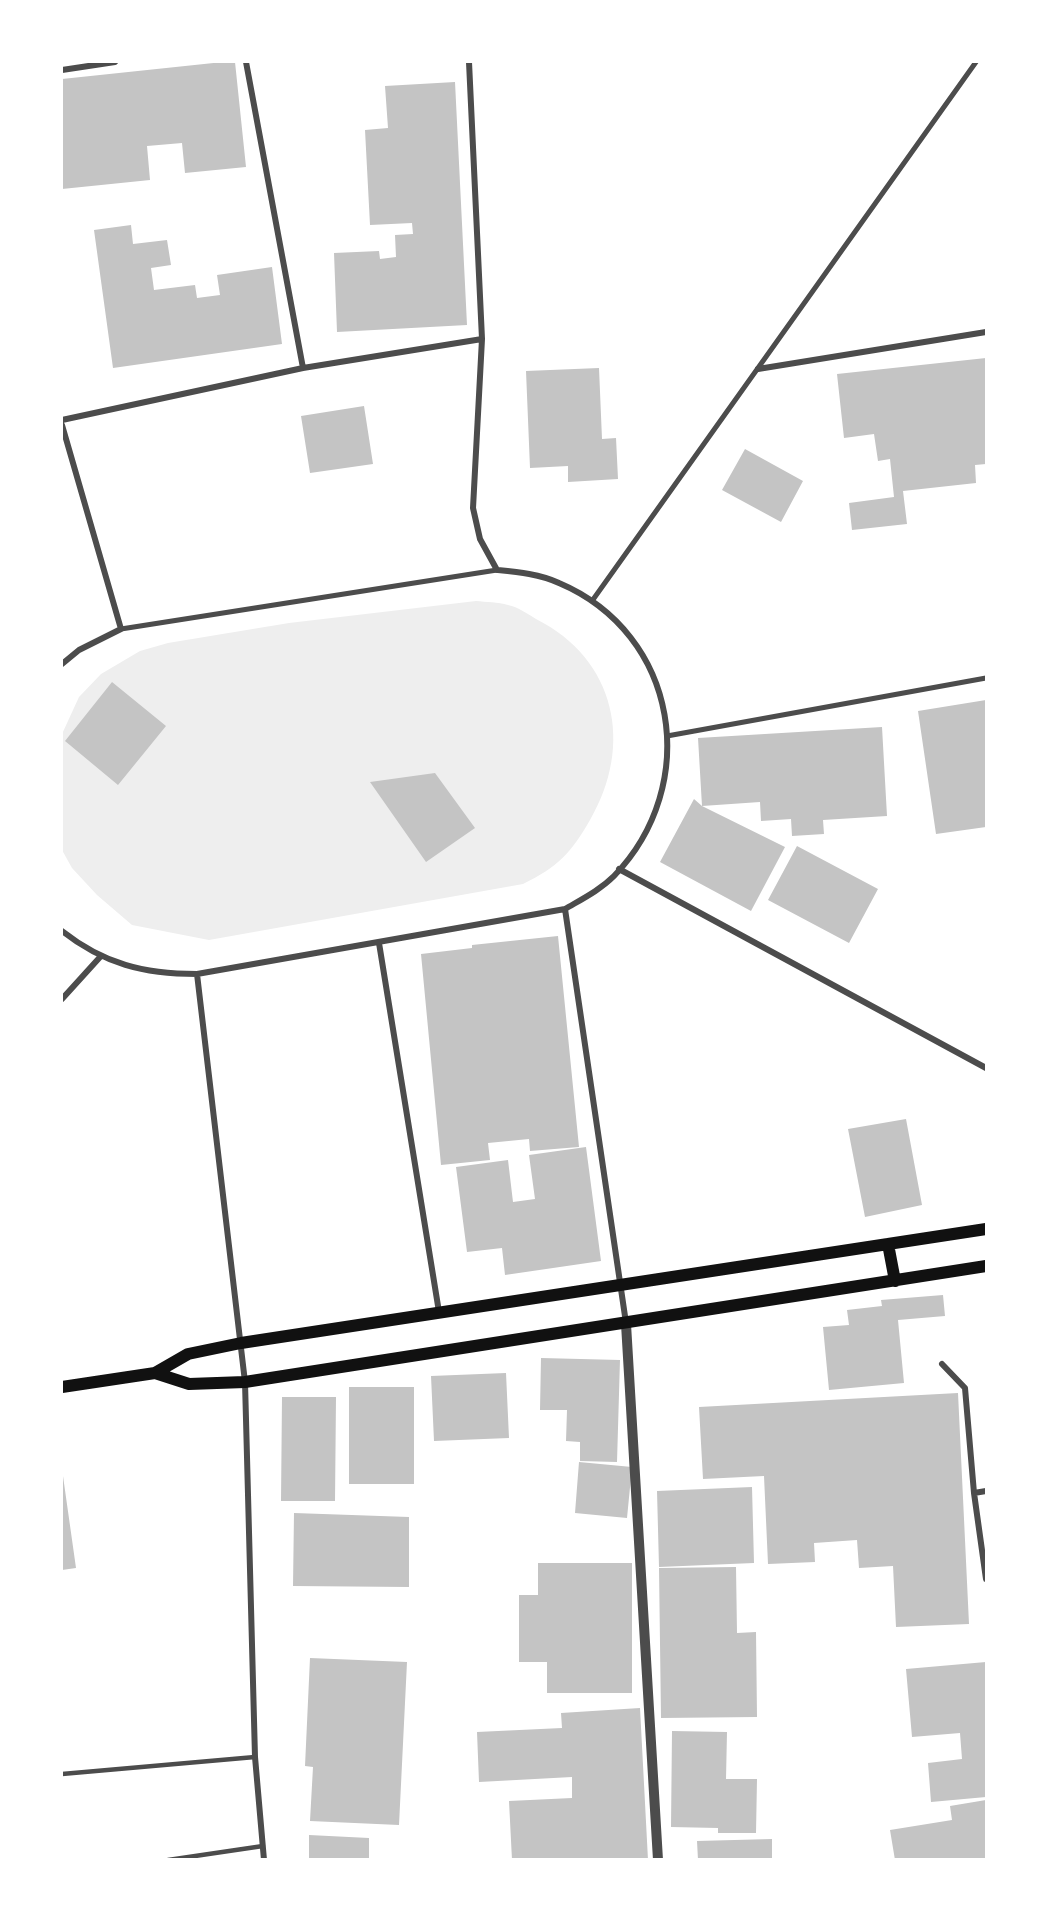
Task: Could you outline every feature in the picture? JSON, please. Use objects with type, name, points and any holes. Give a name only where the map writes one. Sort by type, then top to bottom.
[{"type":"main road","points":[[62,1387],[155,1373],[188,1354],[241,1343],[987,1229]]},
{"type":"main road","points":[[888,1244],[895,1281]]},
{"type":"main road","points":[[155,1373],[189,1384],[245,1382],[987,1266]]},
{"type":"street","points":[[62,70],[115,62]]},
{"type":"street","points":[[246,62],[303,368]]},
{"type":"street","points":[[469,62],[482,339],[473,508],[480,539],[497,570]]},
{"type":"street","points":[[592,601],[976,62]]},
{"type":"street","points":[[758,369],[987,332]]},
{"type":"street","points":[[62,420],[303,368],[482,339]]},
{"type":"street","points":[[62,425],[121,629]]},
{"type":"street","points":[[62,664],[79,650],[121,629],[497,570],[531,574],[559,583],[592,601],[629,635],[646,660],[657,687],[665,715],[667,736],[666,774],[659,802],[648,829],[619,869],[590,894],[565,909],[197,974],[139,970],[101,956],[62,931]]},
{"type":"street","points":[[667,736],[987,678]]},
{"type":"street","points":[[619,869],[987,1068]]},
{"type":"street","points":[[565,909],[626,1324],[658,1860]]},
{"type":"street","points":[[379,943],[439,1313]]},
{"type":"street","points":[[62,999],[101,956]]},
{"type":"street","points":[[197,974],[245,1382],[255,1757],[264,1860]]},
{"type":"street","points":[[942,1364],[965,1388],[974,1493],[987,1579]]},
{"type":"street","points":[[974,1493],[987,1491]]},
{"type":"lane","points":[[62,1774],[255,1757]]},
{"type":"lane","points":[[168,1860],[263,1846]]},
{"type":"shaded area","points":[[476,601],[515,607],[563,636],[584,657],[600,680],[610,706],[613,734],[611,763],[604,791],[576,842],[555,865],[546,871],[523,884],[209,940],[132,925],[97,895],[72,868],[62,850],[62,734],[79,697],[101,674],[140,651],[168,643],[289,623]]},
{"type":"building","points":[[235,62],[246,167],[185,173],[182,143],[147,146],[150,180],[62,189],[62,79]]},
{"type":"building","points":[[455,82],[467,325],[337,332],[334,253],[379,251],[380,259],[396,257],[395,235],[413,234],[412,223],[370,225],[365,130],[388,128],[385,86]]},
{"type":"building","points":[[131,225],[133,244],[167,240],[171,265],[151,268],[154,290],[195,285],[197,298],[220,295],[217,275],[272,267],[282,344],[113,368],[94,230]]},
{"type":"building","points":[[986,358],[986,464],[975,465],[976,483],[903,491],[907,524],[852,530],[849,503],[894,497],[890,459],[878,461],[874,434],[844,438],[837,374]]},
{"type":"building","points":[[599,368],[602,439],[616,438],[618,479],[568,482],[568,466],[530,468],[526,371]]},
{"type":"building","points":[[364,406],[373,464],[310,473],[301,416]]},
{"type":"building","points":[[745,449],[803,481],[781,522],[722,490]]},
{"type":"building","points":[[112,682],[166,726],[118,785],[65,741]]},
{"type":"building","points":[[986,700],[986,827],[936,834],[918,711]]},
{"type":"building","points":[[882,727],[887,816],[823,820],[824,834],[792,836],[791,819],[761,821],[760,802],[702,806],[698,738]]},
{"type":"building","points":[[435,773],[475,828],[426,862],[370,782]]},
{"type":"building","points":[[694,799],[702,806],[785,847],[751,911],[660,862]]},
{"type":"building","points":[[797,846],[878,889],[849,943],[768,900]]},
{"type":"building","points":[[558,936],[579,1147],[530,1151],[529,1139],[488,1143],[490,1160],[441,1165],[421,954],[472,948],[472,945]]},
{"type":"building","points":[[906,1119],[922,1205],[865,1217],[848,1129]]},
{"type":"building","points":[[586,1147],[601,1261],[505,1275],[502,1248],[467,1252],[456,1167],[508,1160],[513,1202],[535,1199],[529,1155]]},
{"type":"building","points":[[943,1295],[945,1316],[898,1320],[904,1383],[829,1390],[823,1327],[849,1325],[847,1310],[882,1306],[881,1300]]},
{"type":"building","points":[[541,1358],[620,1360],[617,1462],[580,1461],[580,1442],[566,1441],[567,1410],[540,1410]]},
{"type":"building","points":[[506,1373],[509,1438],[434,1441],[431,1376]]},
{"type":"building","points":[[349,1387],[414,1387],[414,1484],[349,1484]]},
{"type":"building","points":[[958,1393],[969,1624],[896,1627],[893,1566],[859,1568],[857,1540],[814,1543],[815,1562],[768,1564],[764,1476],[703,1479],[699,1407]]},
{"type":"building","points":[[282,1397],[336,1397],[335,1501],[281,1501]]},
{"type":"building","points":[[579,1462],[632,1467],[627,1518],[575,1513]]},
{"type":"building","points":[[62,1469],[76,1568],[62,1570]]},
{"type":"building","points":[[752,1487],[754,1563],[659,1567],[657,1491]]},
{"type":"building","points":[[294,1513],[409,1517],[409,1587],[293,1586]]},
{"type":"building","points":[[538,1563],[632,1563],[632,1693],[547,1693],[547,1662],[519,1662],[519,1595],[538,1595]]},
{"type":"building","points":[[736,1567],[737,1633],[756,1632],[757,1717],[661,1718],[659,1568]]},
{"type":"building","points":[[310,1658],[407,1662],[399,1825],[310,1821],[313,1767],[305,1766]]},
{"type":"building","points":[[986,1662],[986,1797],[931,1802],[928,1763],[962,1759],[960,1733],[912,1737],[906,1669]]},
{"type":"building","points":[[640,1708],[648,1860],[512,1860],[509,1801],[572,1798],[572,1777],[479,1782],[477,1732],[562,1728],[561,1713]]},
{"type":"building","points":[[672,1731],[727,1732],[726,1779],[757,1779],[756,1833],[718,1833],[718,1828],[671,1827]]},
{"type":"building","points":[[986,1800],[986,1860],[895,1860],[890,1830],[952,1820],[950,1806]]},
{"type":"building","points":[[309,1835],[369,1838],[369,1860],[309,1860]]},
{"type":"building","points":[[772,1839],[772,1860],[698,1860],[697,1841]]}]
